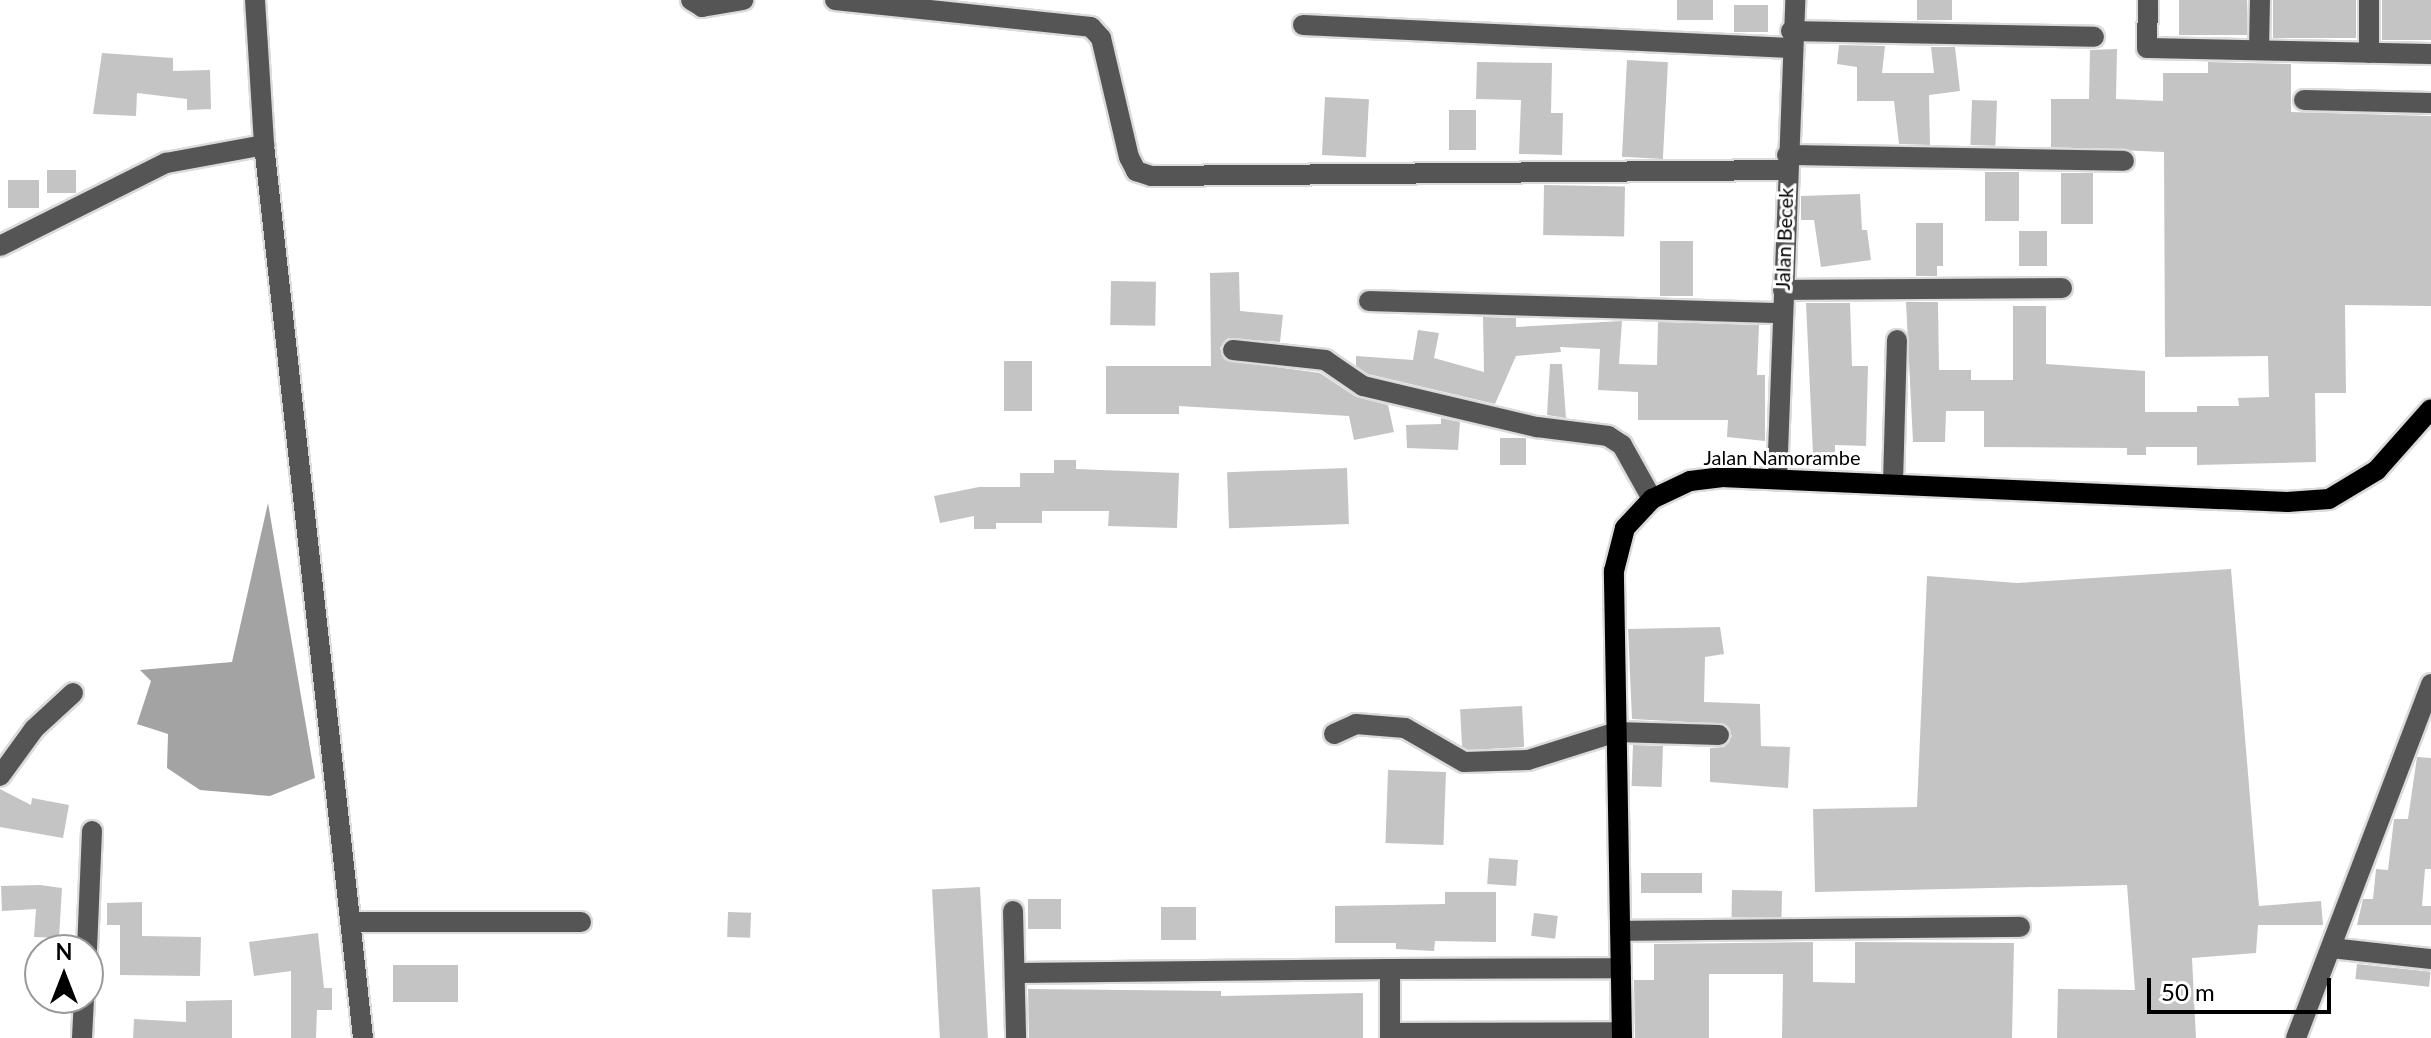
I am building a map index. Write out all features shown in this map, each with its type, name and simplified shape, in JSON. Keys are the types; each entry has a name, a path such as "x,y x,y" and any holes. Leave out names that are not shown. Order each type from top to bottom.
{"main road":[{"name":"Jalan Namorambe","path":"1622,1035 1615,553 1625,528 1652,499 1690,481 1777,478 2287,502 2329,499 2377,470 2431,409"}],"street":[{"path":"255,0 264,145 363,1038"},
{"path":"691,0 702,7 743,0"},
{"path":"835,0 1091,27 1101,38 1129,157 1136,171 1151,176 1787,163 2124,161"},
{"name":"Jalan Becek","path":"1777,478 1791,40 1795,0"},
{"path":"2148,0 2147,48 2431,54"},
{"path":"2259,50 2260,0"},
{"path":"2369,0 2369,53"},
{"path":"1303,25 1791,40 2094,37"},
{"path":"2304,100 2431,103"},
{"path":"0,246 166,163 264,145"},
{"path":"1783,290 2062,288"},
{"path":"1369,301 1782,313"},
{"path":"1893,483 1897,340"},
{"path":"1233,350 1325,360 1363,386 1537,427 1608,436 1622,445 1652,499"},
{"path":"2296,1038 2431,684"},
{"path":"0,776 34,729 73,693"},
{"path":"1334,734 1356,724 1382,724 1422,735 1464,762 1514,762 1617,732 1719,735"},
{"path":"88,934 92,831"},
{"path":"1013,911 1016,1038"},
{"path":"351,922 581,922"},
{"path":"1620,931 2020,927"},
{"path":"2331,948 2431,959"},
{"path":"1016,973 1621,968"},
{"path":"1390,969 1390,1036 1622,1035"},
{"path":"82,1038 83,1014"}],"shaded area":[{"path":"268,503 315,778 270,796 200,790 167,768 168,734 137,724 151,681 140,670 232,662"}],"building":[{"path":"1677,0 1713,0 1713,20 1677,20"},
{"path":"1917,0 1952,0 1952,20 1917,20"},
{"path":"2179,0 2247,0 2247,35 2179,35"},
{"path":"2273,0 2356,0 2356,38 2273,38"},
{"path":"2382,0 2431,0 2431,40 2382,40"},
{"path":"1734,5 1768,5 1768,32 1734,32"},
{"path":"1839,45 1885,46 1882,73 1934,73 1931,47 1955,47 1960,91 1929,95 1930,145 1899,144 1894,101 1857,101 1857,67 1837,64"},
{"path":"2117,49 2116,99 2163,101 2163,73 2208,73 2208,62 2291,64 2291,112 2431,116 2431,306 2345,305 2346,393 2315,393 2316,462 2197,465 2197,447 2146,447 2146,455 2127,455 2127,448 1984,447 1984,411 1946,411 1945,442 1913,442 1906,302 1938,302 1939,370 1971,370 1971,380 2013,380 2013,306 2046,306 2046,364 2145,371 2145,412 2197,412 2197,406 2239,406 2238,398 2269,397 2268,356 2165,357 2164,152 2051,147 2051,99 2089,99 2090,50"},
{"path":"102,53 173,58 173,71 210,70 211,109 187,110 187,99 137,93 136,116 93,114"},
{"path":"1627,60 1668,62 1663,159 1622,157"},
{"path":"1477,62 1552,63 1551,113 1563,113 1562,155 1519,154 1521,100 1476,99"},
{"path":"1325,97 1369,99 1366,157 1322,155"},
{"path":"1972,100 1997,101 1995,146 1970,145"},
{"path":"1449,110 1476,110 1476,150 1449,150"},
{"path":"47,170 76,170 76,193 47,193"},
{"path":"1985,172 2019,172 2019,221 1985,221"},
{"path":"2061,173 2093,173 2093,224 2061,224"},
{"path":"8,180 39,180 39,208 8,208"},
{"path":"1544,185 1625,186 1624,236 1543,235"},
{"path":"1860,194 1862,230 1867,230 1871,260 1821,267 1814,220 1801,220 1801,196"},
{"path":"1916,223 1943,223 1943,266 1937,266 1937,276 1916,276"},
{"path":"2019,231 2047,231 2047,266 2019,266"},
{"path":"1660,241 1693,241 1693,296 1660,296"},
{"path":"1239,272 1240,311 1283,315 1280,342 1228,338 1220,348 1225,360 1320,373 1356,397 1388,405 1394,432 1354,440 1349,416 1179,406 1179,414 1106,414 1106,366 1211,366 1210,273"},
{"path":"1111,281 1156,282 1155,326 1110,325"},
{"path":"1806,303 1850,303 1852,366 1868,366 1866,446 1835,445 1835,454 1813,454"},
{"path":"1483,317 1516,318 1516,327 1622,321 1619,364 1657,365 1658,322 1759,325 1757,375 1765,375 1765,441 1727,437 1728,420 1638,420 1638,392 1598,390 1600,349 1560,347 1561,352 1516,356 1495,404 1368,374 1356,366 1356,356 1413,360 1418,330 1439,333 1434,358 1484,372"},
{"path":"1004,361 1032,361 1032,411 1004,411"},
{"path":"1550,364 1562,364 1566,418 1547,415"},
{"path":"1441,418 1460,422 1458,450 1407,448 1406,425 1441,424"},
{"path":"1500,438 1526,438 1526,465 1500,465"},
{"path":"1054,460 1076,460 1076,469 1179,473 1177,528 1108,526 1109,511 1042,511 1042,523 996,523 996,529 974,529 974,516 940,523 934,496 979,487 1020,487 1020,473 1054,473"},
{"path":"1347,468 1349,524 1229,528 1227,472"},
{"path":"2231,569 2259,906 2321,901 2323,925 2258,925 2256,953 2192,958 2196,1038 2057,1038 2058,989 2135,990 2127,885 1815,892 1813,809 1917,807 1927,576 2017,583"},
{"path":"1720,627 1724,654 1705,657 1704,702 1760,704 1761,746 1790,747 1788,788 1710,782 1710,748 1724,747 1732,736 1725,724 1632,719 1628,629"},
{"path":"1522,706 1524,747 1462,750 1460,709"},
{"path":"1633,745 1663,746 1662,787 1632,786"},
{"path":"2417,757 2431,758 2431,869 2425,869 2422,906 2431,906 2431,925 2357,925 2363,899 2373,899 2376,869 2388,870 2394,819 2408,819"},
{"path":"1388,770 1446,772 1443,845 1385,843"},
{"path":"0,789 31,805 32,798 69,805 63,838 0,827"},
{"path":"1489,858 1518,860 1516,886 1487,884"},
{"path":"1641,873 1702,873 1702,893 1641,893"},
{"path":"1,886 62,888 59,934 34,934 36,909 2,911"},
{"path":"980,887 988,1038 940,1038 932,890"},
{"path":"1732,890 1782,891 1782,918 1732,917"},
{"path":"1445,892 1496,892 1496,942 1435,941 1434,951 1396,949 1396,943 1335,943 1335,906 1445,904"},
{"path":"1028,899 1061,899 1061,929 1028,929"},
{"path":"142,902 142,936 201,937 200,976 120,975 120,925 107,925 107,903"},
{"path":"1161,907 1196,907 1196,940 1161,940"},
{"path":"728,912 751,913 750,938 727,937"},
{"path":"1534,913 1558,916 1555,939 1531,936"},
{"path":"318,933 324,988 332,988 332,1010 317,1010 316,1038 291,1038 291,971 254,976 249,942"},
{"path":"1813,942 1813,982 1855,983 1855,942 2014,943 2012,1038 1782,1038 1783,974 1709,974 1709,1038 1635,1038 1634,980 1654,980 1654,944"},
{"path":"2357,964 2431,972 2429,987 2355,979"},
{"path":"393,965 458,965 458,1002 393,1002"},
{"path":"1028,989 1221,991 1221,996 1363,993 1363,1038 1029,1038"},
{"path":"232,1000 232,1038 133,1038 134,1019 186,1022 186,1001"}]}
